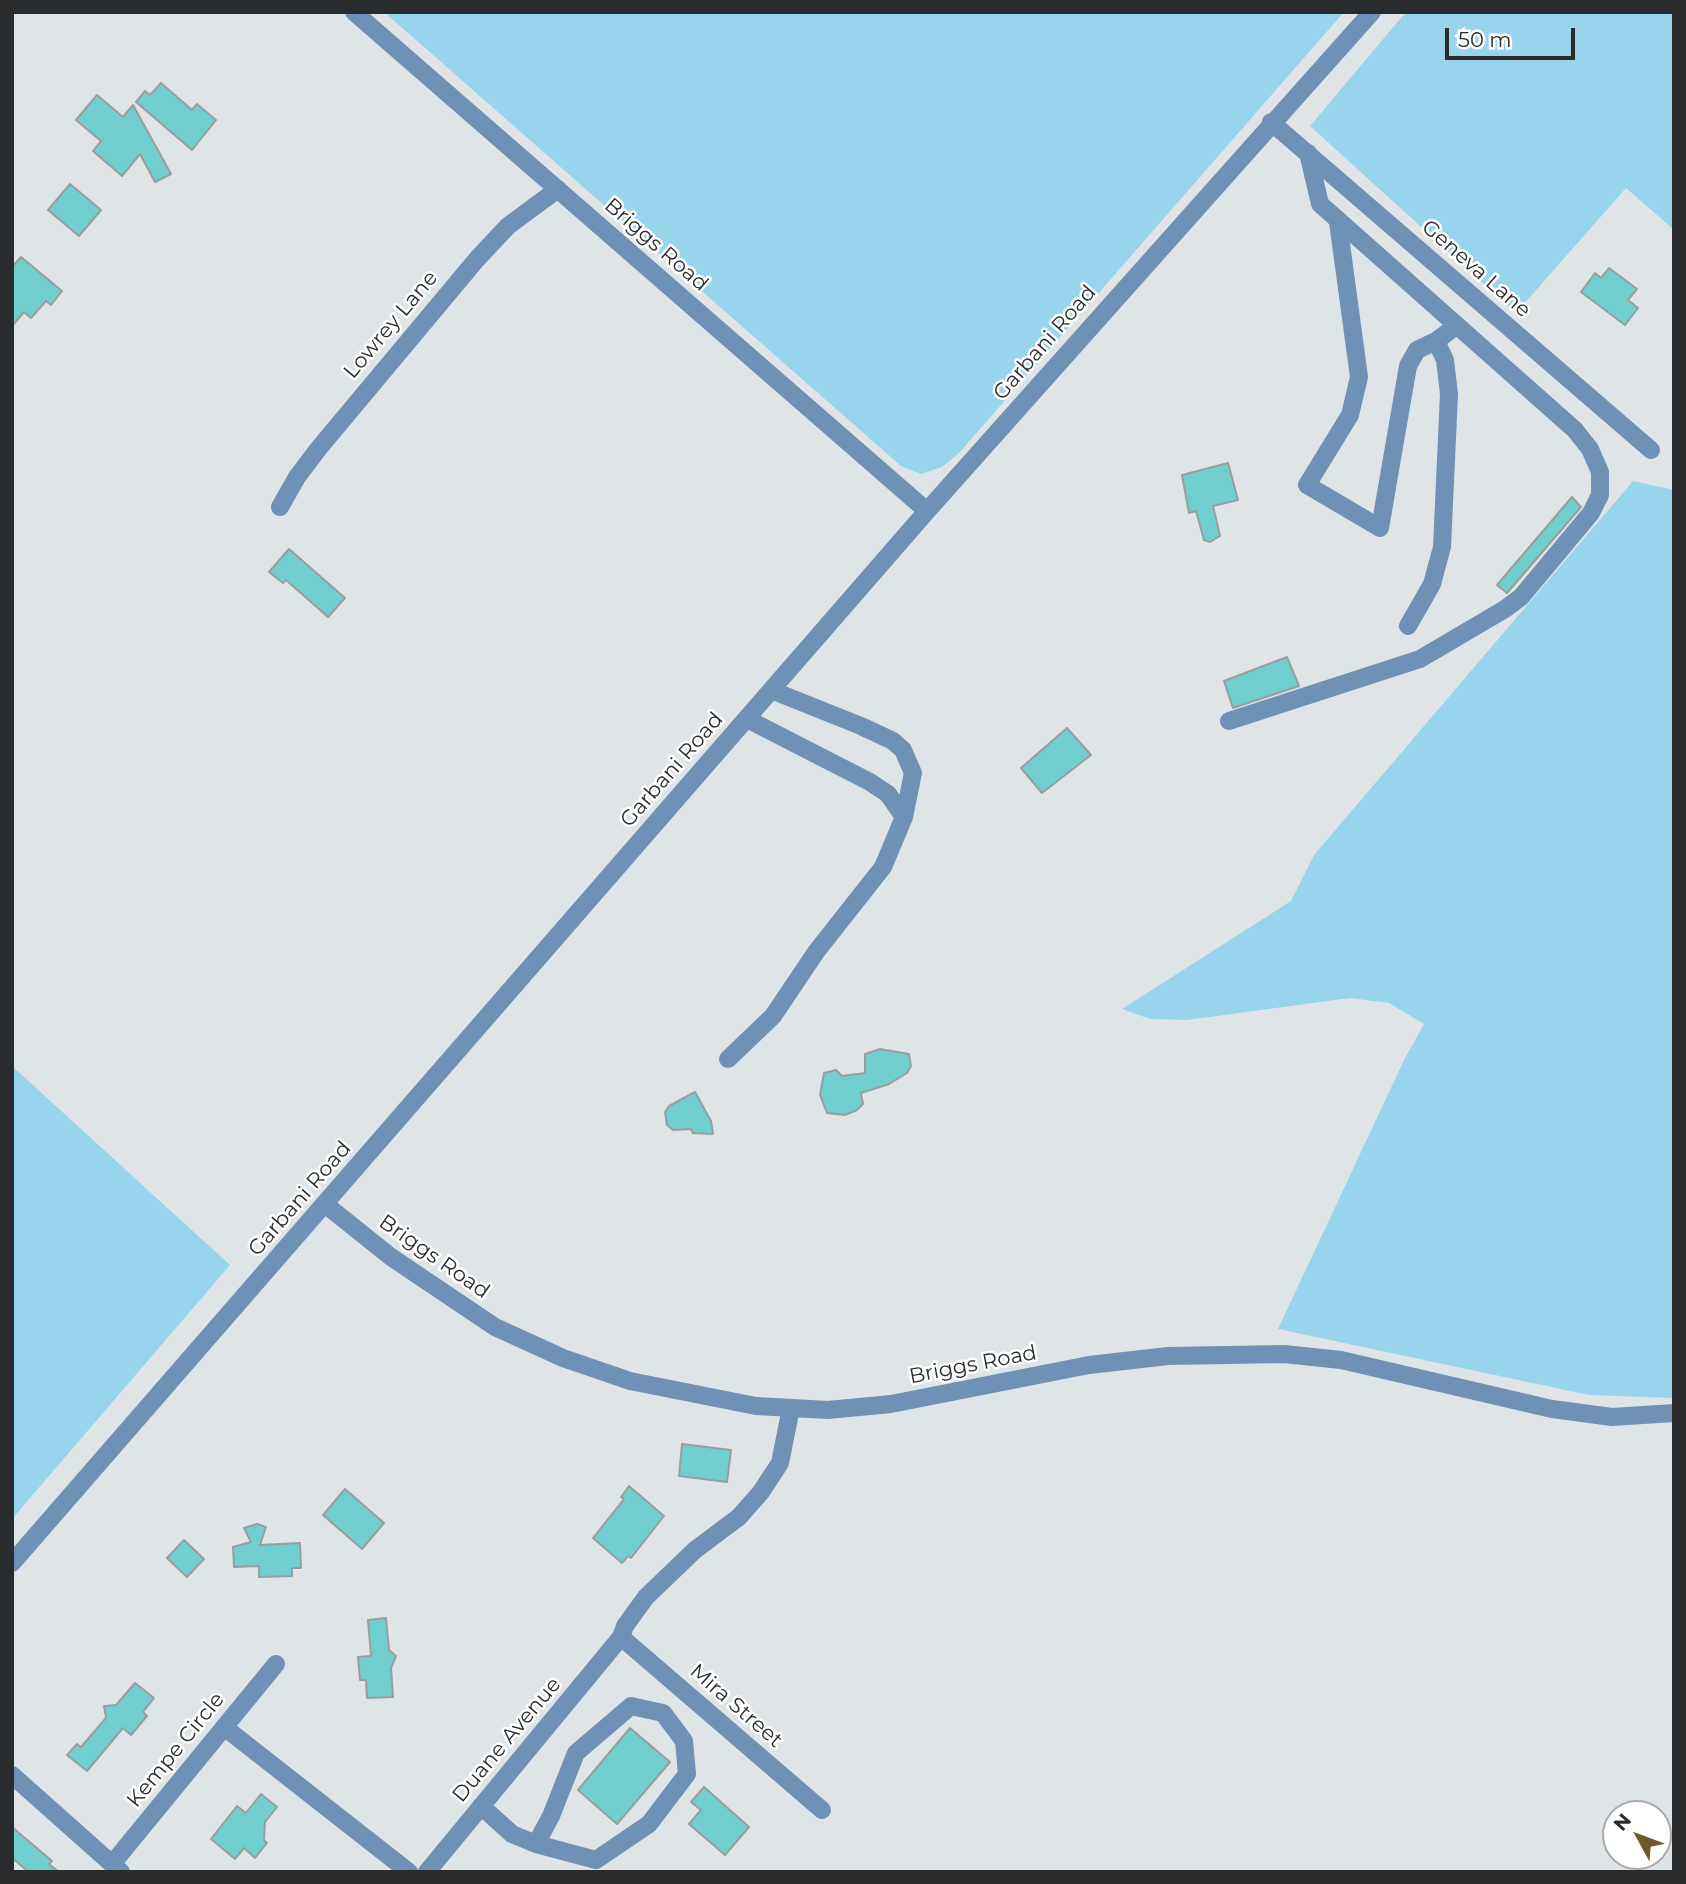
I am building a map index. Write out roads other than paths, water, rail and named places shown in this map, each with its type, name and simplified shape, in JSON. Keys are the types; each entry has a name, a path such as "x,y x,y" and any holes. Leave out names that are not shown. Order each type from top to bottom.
{"street":[{"name":"Briggs Road","path":"354,12 927,511"},
{"name":"Garbani Road","path":"12,1563 927,511 1271,121 1372,12"},
{"name":"Geneva Lane","path":"1271,121 1651,450"},
{"path":"1229,721 1420,659 1505,609 1521,597 1591,513 1601,495 1600,472 1590,449 1553,410 1320,204 1308,153"},
{"name":"Lowrey Lane","path":"280,507 297,477 327,438 477,259 509,226 558,189"},
{"path":"1338,222 1359,377 1350,415 1307,485 1380,528 1408,366 1417,350 1436,341 1456,326"},
{"path":"1408,626 1432,584 1442,547 1448,394 1445,360 1436,341"},
{"path":"728,1059 773,1016 816,952 883,867 904,817 913,772 903,750 893,741 771,690"},
{"path":"747,719 870,782 888,794 904,817"},
{"name":"Briggs Road","path":"326,1205 441,1293 495,1327 563,1359 630,1381 756,1406 828,1410 891,1404 1089,1365 1226,1353 1284,1354 1341,1360 1552,1409 1612,1417 1674,1413"},
{"name":"Duane Avenue","path":"427,1872 621,1637 625,1626 646,1597 695,1550 739,1517 761,1492 780,1463 792,1408"},
{"name":"Mira Street","path":"621,1637 822,1810"},
{"name":"Kempe Circle","path":"117,1868 224,1727 276,1664"},
{"path":"481,1806 513,1834 536,1844 596,1860 649,1824 687,1774 684,1741 663,1713 631,1706 576,1753 536,1844"},
{"path":"224,1727 408,1872"},
{"path":"12,1775 117,1868"}]}
